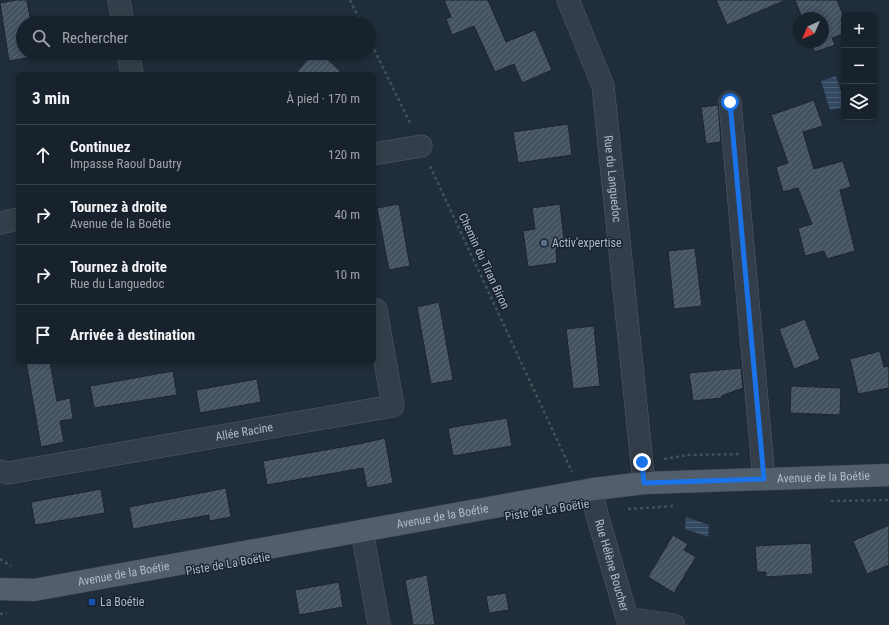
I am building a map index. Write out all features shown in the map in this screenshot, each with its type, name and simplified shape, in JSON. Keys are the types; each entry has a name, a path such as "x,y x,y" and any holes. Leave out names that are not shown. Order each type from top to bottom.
{"main road":[{"name":"Avenue de la Boétie","path":"0,590 34,590 585,491 644,483 889,475"}],"street":[{"path":"119,0 122,16"},
{"name":"Rue du Languedoc","path":"568,0 603,86 644,483"},
{"path":"129,60 132,72"},
{"path":"730,102 764,479"},
{"path":"376,154 421,146"},
{"path":"0,223 16,219"},
{"name":"Allée Racine","path":"0,470 8,474 393,406 376,310"},
{"name":"Rue Hélène Boucher","path":"585,491 596,511 627,618 674,625"},
{"path":"362,531 379,625"}],"path":[{"path":"350,0 358,16"},
{"name":"Chemin du Tiran Biron","path":"376,53 421,146 573,475 585,491"},
{"path":"826,501 889,500"},
{"name":"Piste de La Boëtie","path":"596,511 679,506"},
{"path":"0,614 8,613"}],"water":[{"path":"836,76 841,92 841,108 830,110 821,81"},
{"path":"686,517 709,525 708,537 685,529"}],"building":[{"path":"16,0 27,0 30,16 16,16 16,60 9,61 0,3"},
{"path":"444,0 488,0 506,42 535,30 552,70 522,83 514,64 495,72 474,26 452,35 446,19 451,17"},
{"path":"716,0 786,0 727,25"},
{"path":"795,0 837,0 842,12 841,35 832,38 835,45 829,47 829,12 800,12"},
{"path":"813,48 826,48 815,52"},
{"path":"307,60 328,60 341,72 297,72"},
{"path":"814,100 823,126 803,132 814,169 843,161 851,187 840,190 855,251 827,259 824,251 805,256 798,228 812,224 798,188 783,192 776,167 788,163 771,115"},
{"path":"718,105 721,142 706,144 701,107"},
{"path":"568,124 572,155 518,163 513,132"},
{"path":"399,204 410,266 389,270 377,208"},
{"path":"560,204 565,248 556,249 557,263 528,267 523,231 535,229 532,208"},
{"path":"695,248 702,306 674,309 668,251"},
{"path":"439,302 453,380 431,384 417,307"},
{"path":"805,319 820,359 794,369 779,329"},
{"path":"594,326 600,386 573,389 566,329"},
{"path":"880,351 884,367 889,366 889,388 858,394 850,359"},
{"path":"26,364 50,364 57,401 70,398 73,419 60,421 64,442 41,447"},
{"path":"741,368 743,388 721,396 722,398 693,401 689,373"},
{"path":"173,371 177,395 94,408 90,386"},
{"path":"257,379 261,402 200,413 196,390"},
{"path":"791,386 841,388 840,415 790,413"},
{"path":"507,418 512,446 453,456 448,428"},
{"path":"385,438 393,483 367,488 363,468 267,485 263,461"},
{"path":"226,488 231,517 209,521 209,515 133,529 129,507"},
{"path":"101,489 105,513 35,525 31,502"},
{"path":"889,525 889,565 867,574 853,541"},
{"path":"673,535 688,544 684,550 696,557 674,593 648,577"},
{"path":"811,543 813,574 766,577 766,572 757,572 755,546"},
{"path":"427,575 435,625 413,625 405,580"},
{"path":"339,582 343,607 299,615 295,590"},
{"path":"506,593 509,610 489,613 486,596"}],"place":[{"name":"Activ'expertise","path":"544,243"},
{"name":"La Boétie","path":"92,602"}],"route":[{"path":"642,462 644,483 764,479 730,102"}]}
